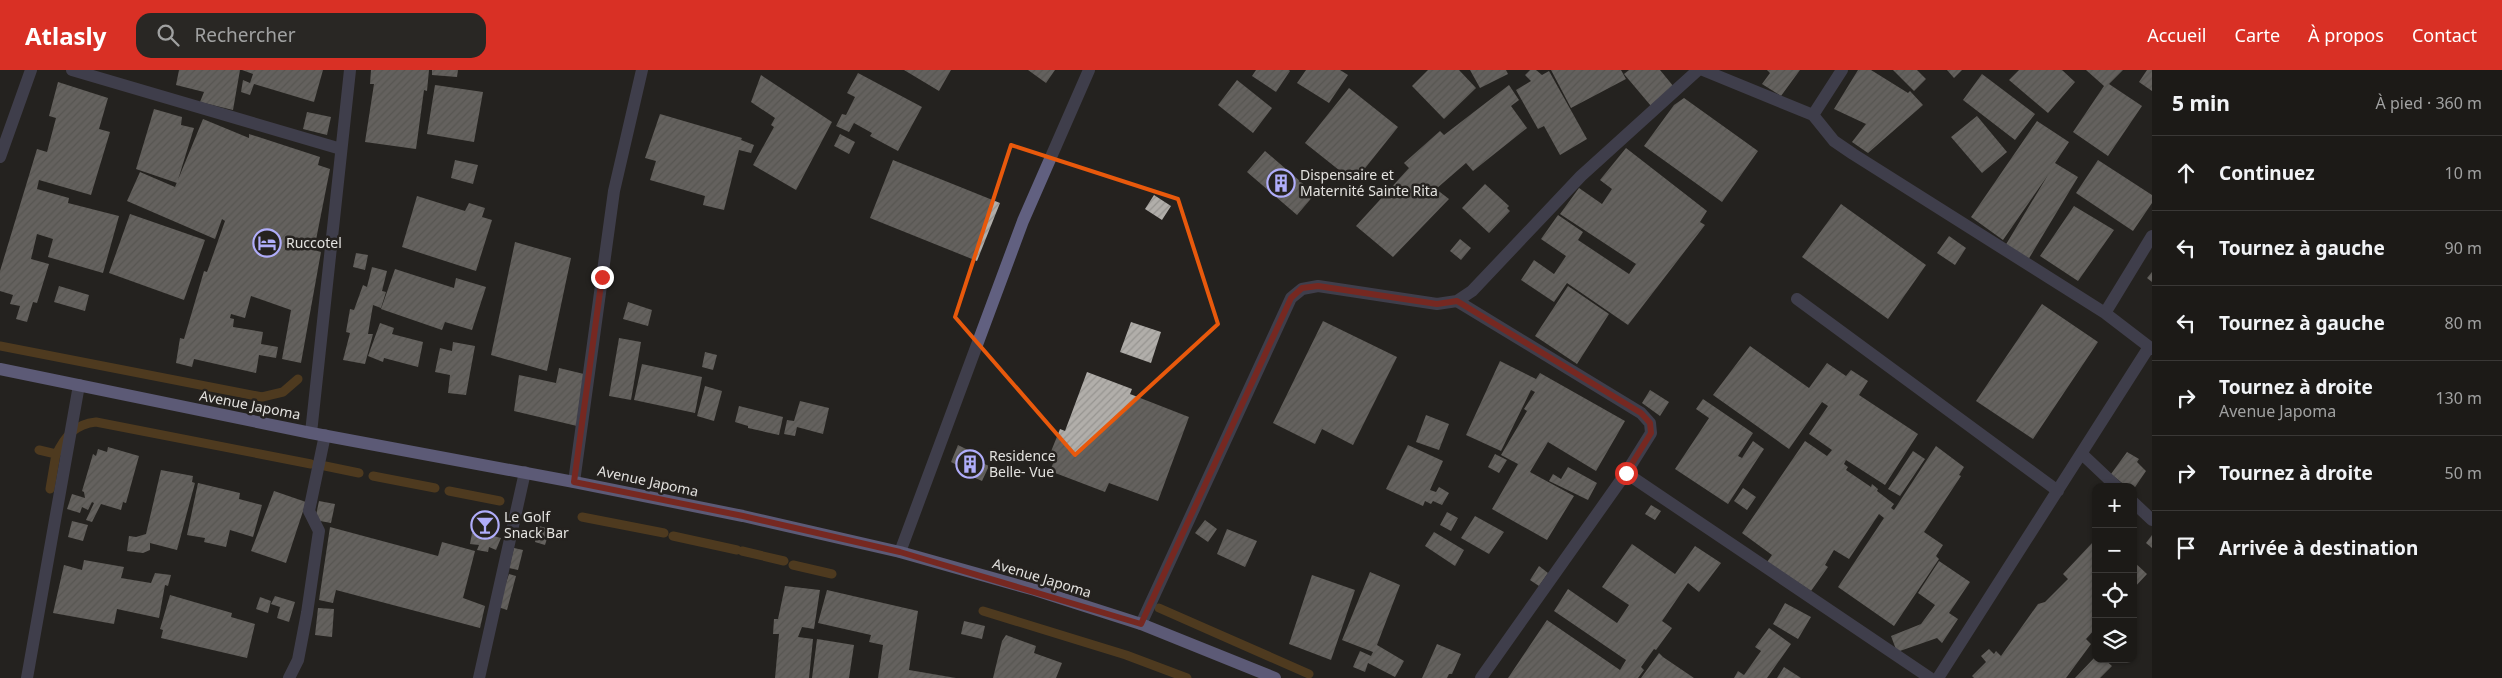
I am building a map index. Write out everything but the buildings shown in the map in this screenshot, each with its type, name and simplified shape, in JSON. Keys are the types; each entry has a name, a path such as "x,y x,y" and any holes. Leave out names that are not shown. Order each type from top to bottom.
{"main road":[{"name":"Avenue Japoma","path":"0,369 311,433 525,472 743,516 900,552 1141,624 1275,678"}],"street":[{"path":"0,156 31,70"},
{"path":"72,70 342,149"},
{"path":"311,433 350,70"},
{"path":"574,482 614,191 642,70"},
{"path":"900,552 1023,221 1089,70"},
{"path":"1141,624 1291,298 1302,288 1318,286 1437,304 1457,301 1472,291 1581,176 1698,70"},
{"path":"1703,70 1813,115 1834,141 2105,312 2150,348 1938,678"},
{"path":"1813,115 1842,70"},
{"path":"2105,312 2152,236"},
{"path":"1797,300 2058,491"},
{"path":"1457,301 1641,413 1650,423 1651,433 1626,473 1481,678"},
{"path":"27,678 79,385"},
{"path":"289,678 298,660 307,613 319,531 309,512 325,435"},
{"path":"2082,454 2113,483"},
{"path":"479,678 525,472"},
{"path":"1626,473 1930,678"},
{"path":"2137,506 2152,520"}],"highlighted area":[{"path":"1011,145 1178,199 1218,324 1075,455 955,317"}],"waterway":[{"path":"0,346 262,397 283,392 298,379"},
{"path":"56,455 71,432 82,425 96,422 311,464"},
{"path":"39,450 56,454 50,489"},
{"path":"325,466 359,473"},
{"path":"373,476 435,488"},
{"path":"449,491 500,501"},
{"path":"582,517 664,533"},
{"path":"673,536 737,550"},
{"path":"742,551 784,561"},
{"path":"793,565 832,574"},
{"path":"1159,608 1309,674"},
{"path":"983,611 1126,655 1187,678"}],"place":[{"name":"Dispensaire et Maternité Sainte Rita","path":"1281,183"},
{"name":"Ruccotel","path":"267,243"},
{"name":"Residence Belle- Vue","path":"970,464"},
{"name":"Le Golf Snack Bar","path":"485,525"}],"route":[{"path":"602,277 574,482 743,516 900,552 1035,590 1141,624 1291,298 1302,288 1318,286 1437,304 1457,301 1641,413 1650,423 1651,433 1626,473"}]}
